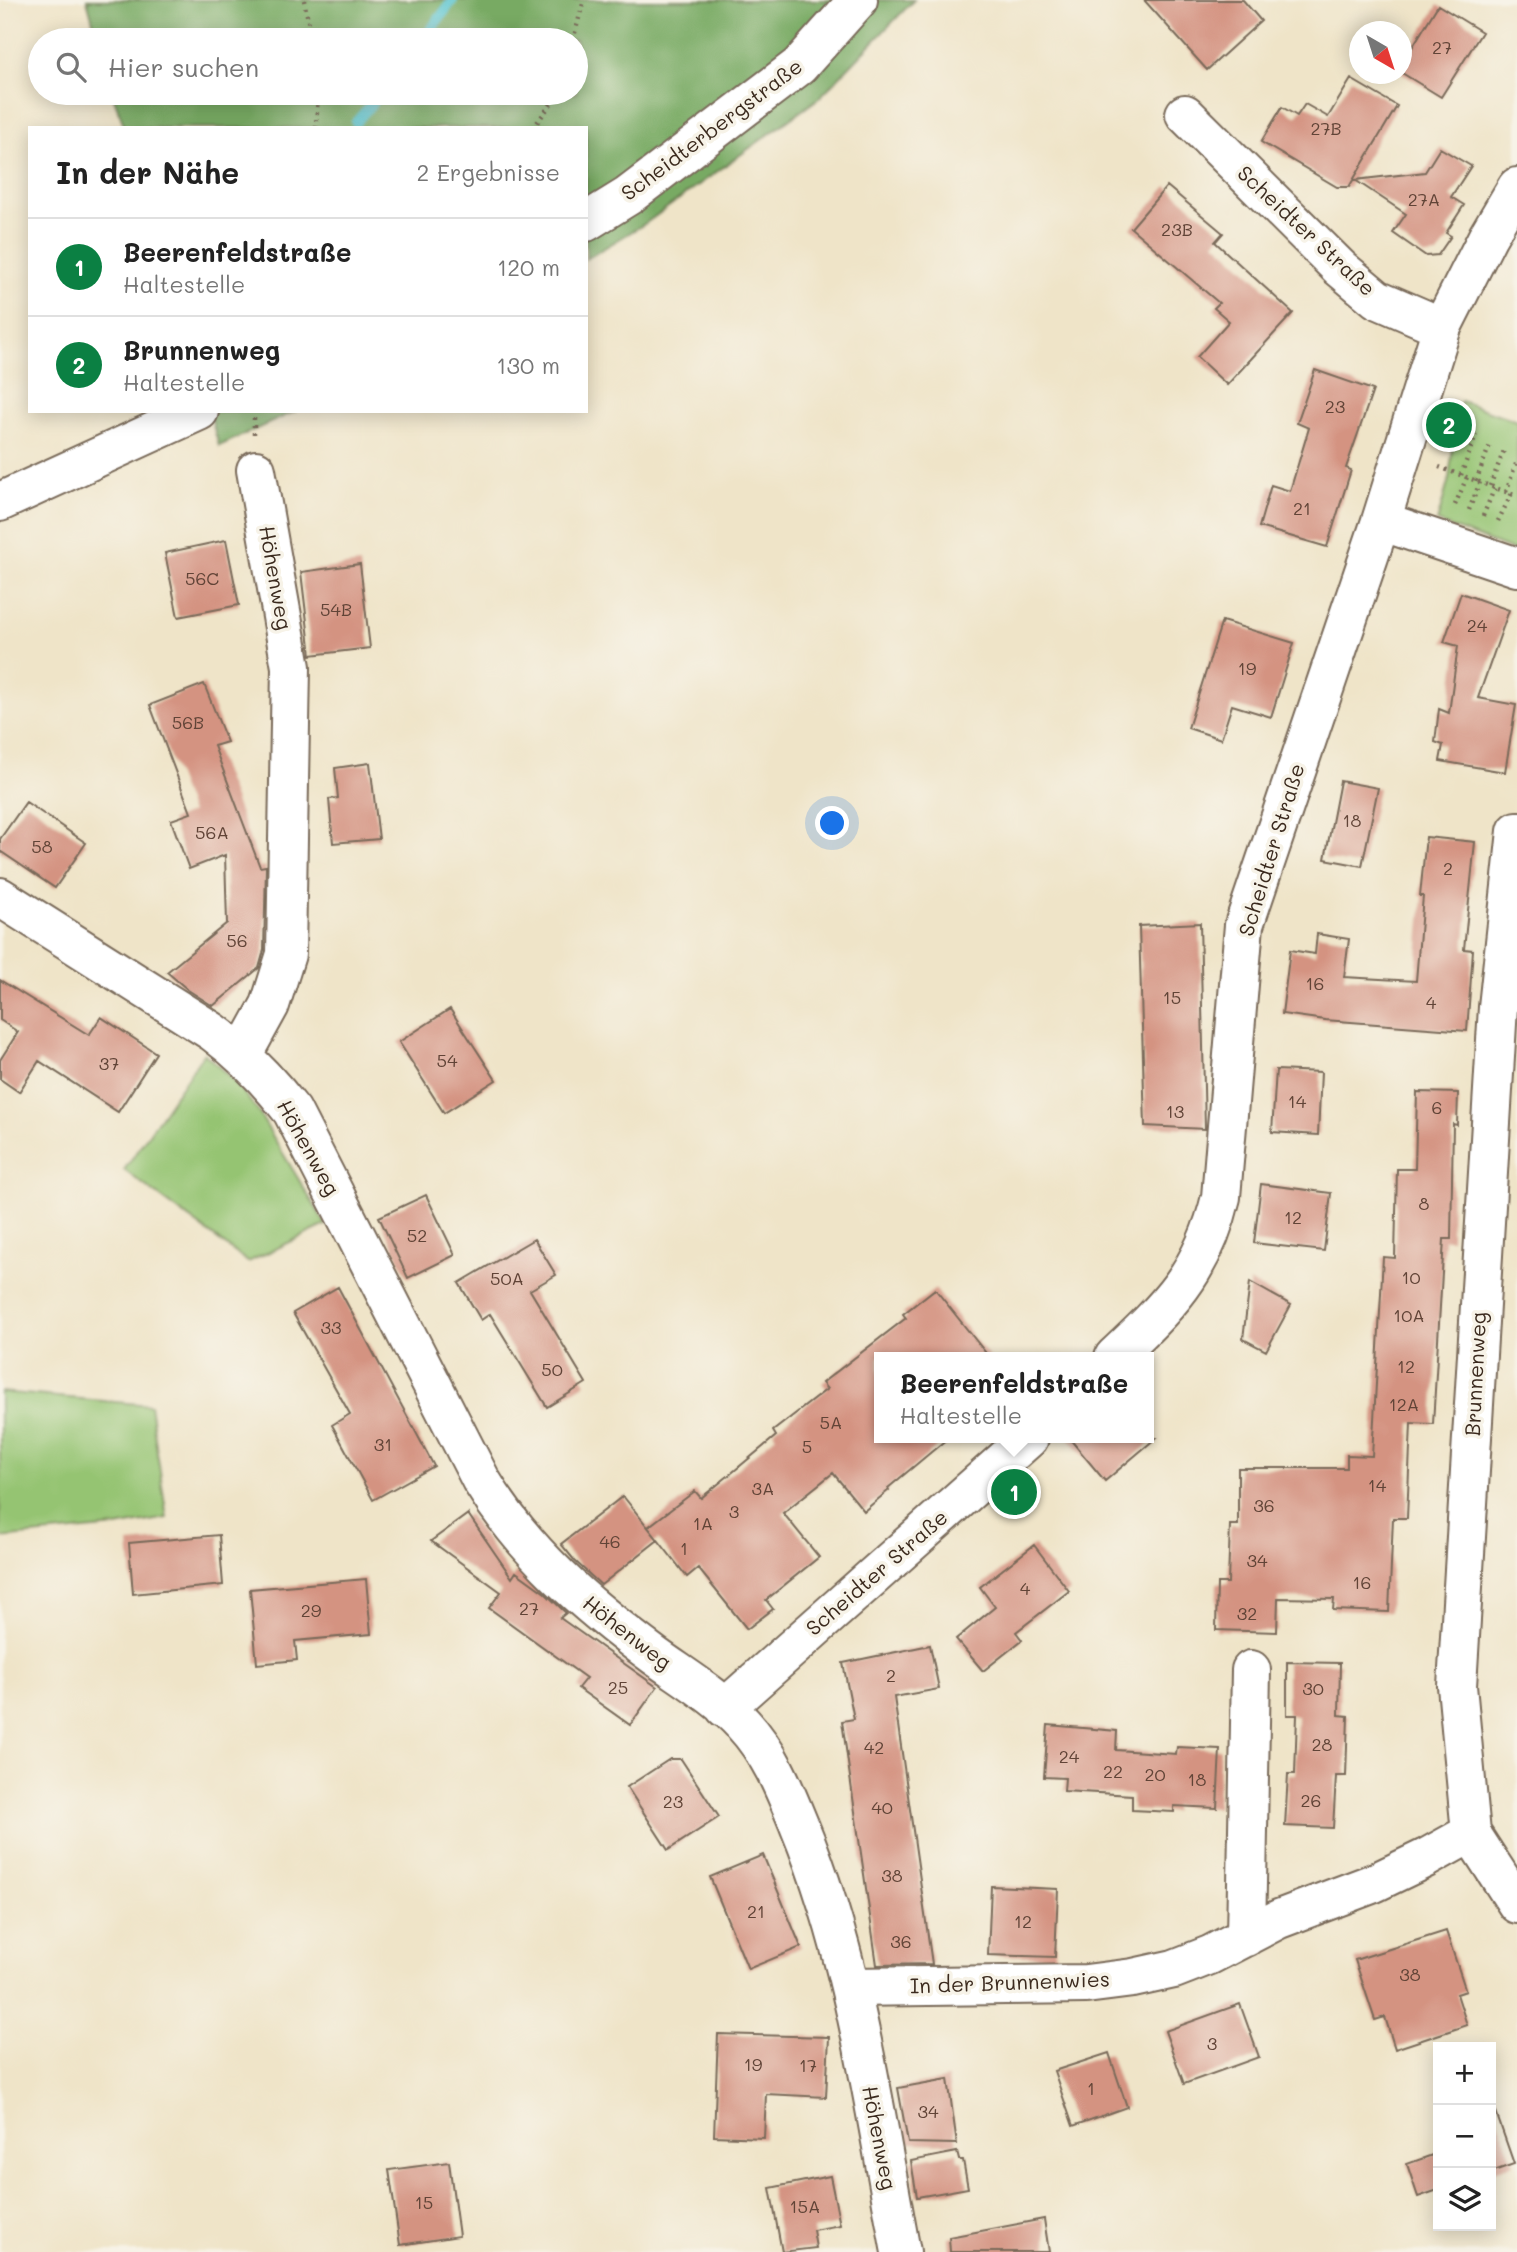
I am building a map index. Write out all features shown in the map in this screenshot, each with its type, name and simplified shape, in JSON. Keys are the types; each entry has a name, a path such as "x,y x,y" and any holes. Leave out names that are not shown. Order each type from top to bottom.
{"street":[{"name":"Scheidterbergstraße","path":"588,221 628,196 799,66 858,0"},
{"name":"Scheidter Straße","path":"1185,114 1349,276 1377,299 1442,327"},
{"name":"Scheidter Straße","path":"1119,1352 1157,1317 1181,1289 1199,1260 1214,1227 1222,1198 1244,925 1381,521 1442,327 1488,236 1517,187"},
{"path":"0,502 188,416"},
{"name":"Höhenweg","path":"243,1054 270,1005 286,954 291,667 256,470"},
{"path":"1381,521 1517,567"},
{"name":"Brunnenweg","path":"1517,831 1498,1007 1457,1686 1471,1833 1517,1904"},
{"name":"Höhenweg","path":"0,897 213,1032 243,1054 267,1079 292,1111 499,1511 564,1583 633,1640 725,1708 759,1742 774,1766 812,1856 850,1987 901,2252"},
{"name":"Scheidter Straße","path":"725,1708 1023,1443"},
{"path":"1246,1937 1251,1670"},
{"name":"In der Brunnenwies","path":"850,1987 1086,1984 1133,1978 1210,1955 1279,1919 1374,1883 1471,1833"}],"path":[{"path":"304,0 310,28"},
{"path":"576,28 584,0"},
{"path":"316,126 317,105"},
{"path":"534,126 550,105"},
{"path":"1453,510 1476,435"},
{"path":"1468,514 1491,442"},
{"path":"1482,519 1505,448"},
{"path":"1497,524 1511,493 1517,461"},
{"path":"1449,471 1511,493"}],"green space":[{"path":"87,0 914,0 819,98 646,223 588,258 588,126 124,126 116,105 588,105 588,28 95,28"},
{"path":"1461,401 1517,421 1517,552 1437,522 1449,479 1457,412"},
{"path":"210,413 292,413 219,446"},
{"path":"204,1053 235,1082 257,1110 326,1225 248,1262 124,1170"},
{"path":"0,1392 150,1405 167,1518 116,1527 0,1538"}],"building":[{"path":"1144,0 1243,0 1261,21 1207,70"},
{"path":"1438,5 1482,32 1441,97 1412,79 1412,48"},
{"path":"1349,82 1360,84 1397,106 1349,187 1337,187 1261,142 1282,107 1297,116 1305,104 1328,117"},
{"path":"1440,148 1471,166 1451,197 1464,205 1446,233 1451,236 1438,255 1426,256 1393,233 1406,214 1355,180 1425,172"},
{"path":"1167,186 1223,233 1215,242 1293,313 1227,385 1197,357 1229,321 1214,308 1219,303 1131,228"},
{"path":"1315,370 1373,390 1346,468 1351,470 1327,547 1259,527 1271,485 1290,491 1309,428 1297,423"},
{"path":"226,540 239,605 178,617 165,553"},
{"path":"360,564 370,648 311,655 301,572"},
{"path":"1461,593 1509,610 1478,698 1516,705 1505,772 1440,761 1443,745 1435,742 1439,709 1449,713 1458,646 1444,642"},
{"path":"1222,621 1294,643 1271,717 1232,705 1221,739 1188,728"},
{"path":"204,684 227,742 214,746 260,867 266,866 264,950 259,968 213,1006 167,972 227,923 225,855 189,869 171,820 191,813 150,705"},
{"path":"370,763 379,839 333,843 329,799 338,798 335,768"},
{"path":"1340,781 1378,788 1362,866 1325,859"},
{"path":"26,802 86,843 55,888 0,851 0,839"},
{"path":"1426,837 1475,842 1464,949 1473,950 1467,1031 1282,1014 1290,950 1315,954 1317,934 1349,939 1344,977 1416,981"},
{"path":"1200,923 1205,1129 1145,1126 1139,926"},
{"path":"0,980 89,1035 101,1017 156,1053 118,1112 39,1061 19,1092 0,1079 0,1060 18,1032 0,1020"},
{"path":"450,1009 496,1080 444,1113 399,1042"},
{"path":"1276,1070 1321,1072 1318,1135 1272,1132"},
{"path":"1417,1092 1458,1093 1457,1125 1453,1124 1451,1239 1444,1239 1433,1424 1411,1423 1407,1518 1393,1518 1389,1612 1333,1610 1334,1599 1278,1598 1277,1632 1216,1630 1217,1583 1228,1583 1230,1525 1238,1525 1238,1468 1347,1468 1347,1455 1372,1456 1383,1257 1395,1258 1397,1169 1415,1169"},
{"path":"1261,1184 1331,1193 1324,1251 1254,1243"},
{"path":"426,1195 455,1255 408,1278 379,1217"},
{"path":"534,1239 556,1275 530,1290 586,1383 547,1407 490,1314 481,1320 459,1283"},
{"path":"1250,1282 1291,1305 1266,1351 1243,1339"},
{"path":"338,1287 434,1466 373,1500 332,1425 350,1414 293,1313"},
{"path":"935,1289 985,1352 874,1352 874,1443 942,1443 864,1511 833,1473 783,1513 819,1557 766,1600 773,1609 747,1629 698,1568 687,1577 648,1527 695,1491 701,1498 776,1436 773,1431 827,1389 822,1383 906,1318 903,1314"},
{"path":"1073,1443 1150,1443 1105,1481"},
{"path":"623,1496 658,1540 601,1585 561,1544"},
{"path":"468,1514 512,1578 516,1572 545,1593 566,1613 560,1618 657,1687 630,1725 578,1688 586,1678 489,1608 501,1592 431,1541"},
{"path":"219,1535 223,1585 133,1594 129,1543"},
{"path":"1034,1545 1069,1591 1016,1632 1022,1640 983,1671 956,1639 995,1607 980,1587"},
{"path":"366,1579 371,1634 295,1641 297,1660 257,1664 250,1589"},
{"path":"930,1645 939,1689 894,1697 932,1964 877,1965 842,1721 854,1719 843,1663"},
{"path":"1287,1662 1340,1663 1339,1715 1348,1716 1346,1776 1336,1776 1333,1828 1285,1826 1288,1774 1295,1774 1297,1715 1287,1715"},
{"path":"1048,1725 1117,1731 1116,1750 1176,1754 1177,1747 1220,1749 1217,1808 1174,1806 1174,1812 1132,1810 1132,1795 1064,1791 1065,1778 1044,1777"},
{"path":"670,1759 681,1759 719,1817 668,1850 627,1787"},
{"path":"763,1855 801,1947 748,1969 710,1877"},
{"path":"991,1886 1058,1889 1055,1957 988,1955"},
{"path":"1446,1931 1466,1991 1457,1994 1467,2025 1395,2049 1385,2017 1375,2020 1355,1960"},
{"path":"1240,2004 1259,2057 1184,2084 1165,2031"},
{"path":"718,2034 829,2037 826,2097 766,2094 764,2138 714,2136"},
{"path":"1109,2053 1127,2107 1073,2126 1054,2071"},
{"path":"948,2079 957,2144 908,2143 898,2088"},
{"path":"1496,2112 1514,2164 1496,2170"},
{"path":"957,2152 959,2160 963,2160 968,2188 917,2197 911,2161"},
{"path":"1433,2155 1433,2192 1418,2197 1407,2164"},
{"path":"449,2162 459,2236 400,2245 389,2170"},
{"path":"830,2176 840,2225 813,2230 816,2248 782,2252 770,2188"},
{"path":"1044,2219 1049,2252 950,2252 949,2237"}],"waterway":[{"path":"432,28 453,0"},
{"path":"356,122 371,105"}],"place":[{"name":"Brunnenweg","path":"1449,425"},
{"name":"Beerenfeldstraße","path":"1014,1492"}]}
